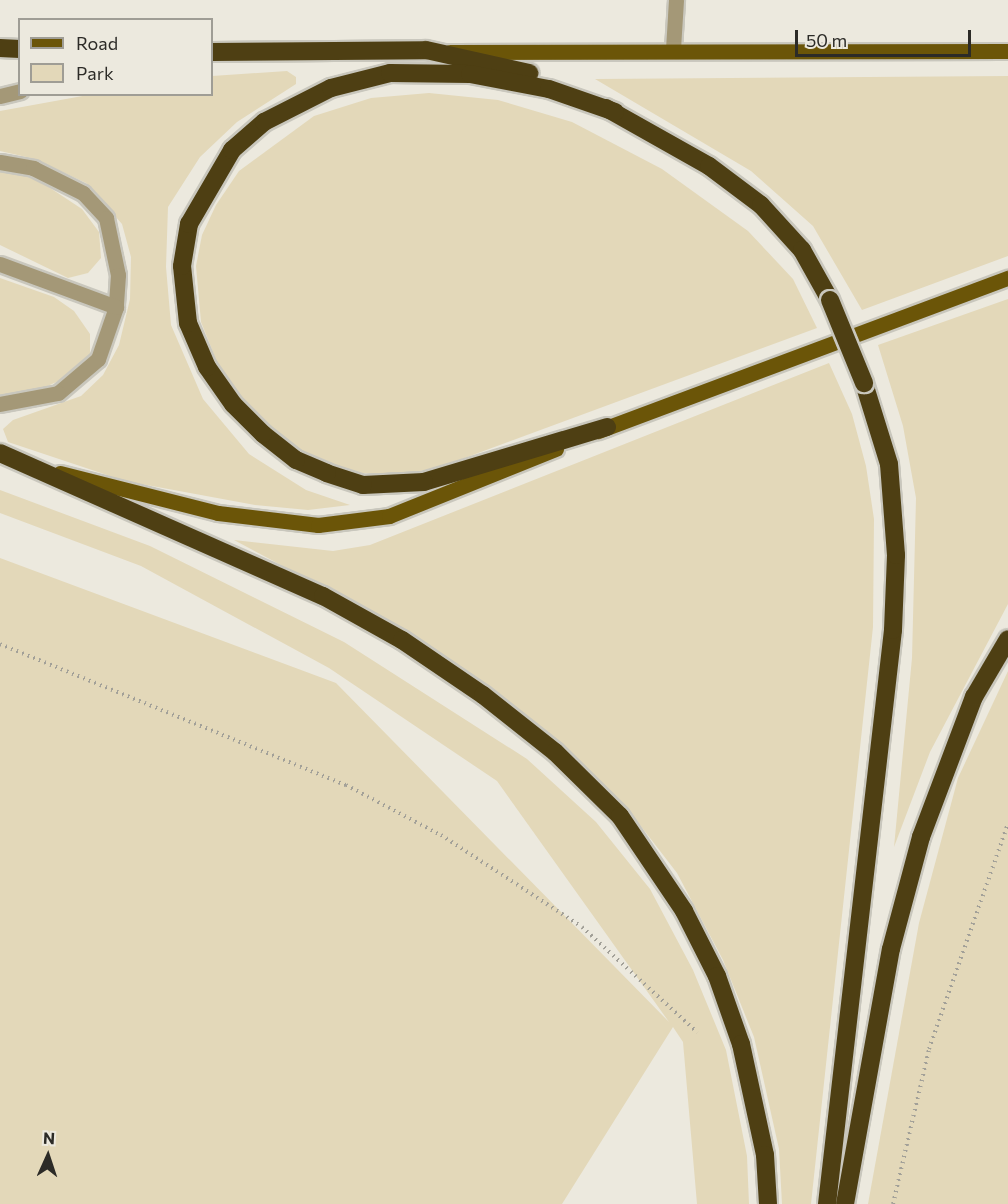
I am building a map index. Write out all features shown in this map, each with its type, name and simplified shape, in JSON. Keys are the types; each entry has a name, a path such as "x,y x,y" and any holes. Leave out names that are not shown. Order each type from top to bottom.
{"highway":[{"path":"0,48 18,49"},
{"path":"213,52 447,52 534,75 615,112 709,166 761,206 802,250 830,300 864,383 889,464 896,555 892,630 827,1204"},
{"path":"607,427 424,482 363,485 327,473 296,460 263,434 213,376 188,323 182,266 189,224 232,150 264,122 331,88 390,73 470,74 549,89 615,112"},
{"path":"0,453 227,551 402,640 483,694 555,752 620,816 684,911 717,976 741,1044 765,1155 768,1204"},
{"path":"845,1204 891,949 921,837 974,697 1008,639"}],"main road":[{"path":"447,52 672,49 1008,51"},
{"path":"34,466 218,513 274,522 357,523 428,504 607,427 1008,278"}],"street":[{"path":"672,49 676,0"},
{"path":"0,96 18,92"},
{"path":"0,162 58,178 83,193 106,218 114,243 116,307 98,359 79,379 58,393 31,402 0,404"},
{"path":"0,264 116,307"}],"path":[{"path":"0,644 346,785 441,835 582,927 697,1032"},
{"path":"893,1204 929,1050 1008,823"}],"green space":[{"path":"287,71 296,77 296,84 237,122 200,157 168,207 166,267 171,325 203,399 249,454 306,490 350,505 308,510 255,505 125,481 8,442 3,429 13,420 81,396 103,375 119,345 130,299 131,257 122,224 86,183 35,159 0,151 0,111 82,96 213,96 213,76"},
{"path":"1008,76 1008,256 862,310 813,226 751,171 595,79"},
{"path":"429,93 498,100 572,122 662,169 748,231 793,279 817,328 435,469 388,475 338,471 292,446 253,414 223,377 201,322 196,266 202,235 216,205 239,171 314,116 371,98"},
{"path":"0,169 38,180 82,209 99,232 101,258 88,273 68,278 0,245"},
{"path":"0,278 54,297 74,311 90,334 90,354 65,378 39,390 0,395"},
{"path":"1008,299 1008,604 930,752 894,847 912,658 916,498 903,426 878,345"},
{"path":"829,363 852,414 866,466 874,519 873,627 811,1204 782,1204 779,1149 754,1037 723,960 677,873 623,803 545,731 409,633 234,540 333,551 370,545"},
{"path":"0,490 150,546 344,642 527,759 596,822 650,889 693,970 726,1050 747,1156 749,1204 697,1204 683,1042 673,1027 562,1204 0,1204 0,558 336,683 669,1022 497,781 329,668 141,566 0,513"},
{"path":"1008,671 1008,1204 868,1204 919,923 958,778"}]}
